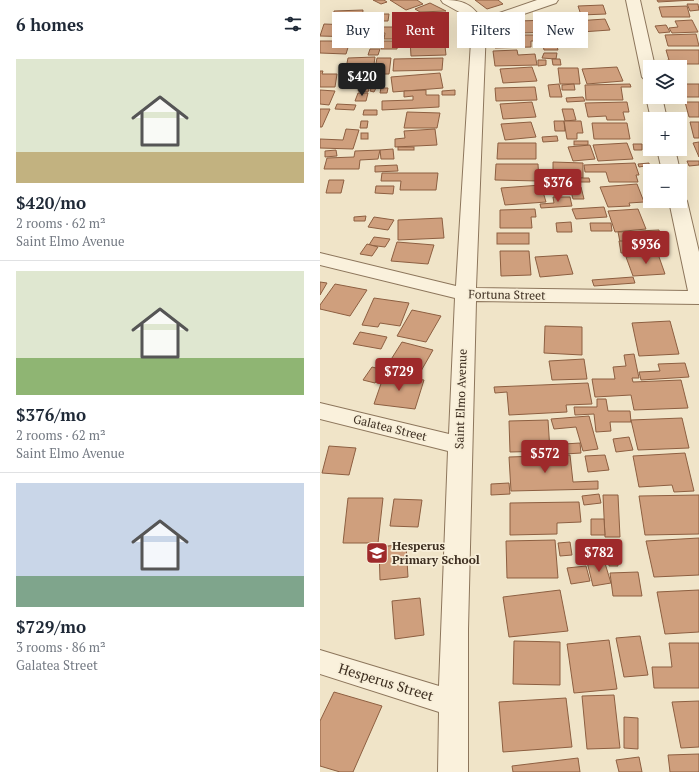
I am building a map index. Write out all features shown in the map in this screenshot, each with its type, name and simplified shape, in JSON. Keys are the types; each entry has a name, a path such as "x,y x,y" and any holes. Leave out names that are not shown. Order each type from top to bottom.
{"street":[{"path":"448,0 467,12"},
{"path":"518,12 551,0"},
{"path":"633,0 646,60"},
{"name":"Saint Elmo Avenue","path":"453,772 452,703 459,445 478,48"},
{"path":"680,208 699,295"},
{"name":"Fortuna Street","path":"320,259 465,294 699,298"},
{"name":"Galatea Street","path":"320,411 459,445"},
{"name":"Hesperus Street","path":"320,662 452,703"}],"building":[{"path":"373,0 384,0 387,2 381,4"},
{"path":"390,0 417,0 423,4 406,10"},
{"path":"475,0 498,0 503,4 487,9"},
{"path":"657,0 694,0 658,2"},
{"path":"430,3 446,11 420,12 415,9"},
{"path":"687,4 698,4 699,10 690,11"},
{"path":"603,5 606,14 588,15 588,12 580,12 578,6"},
{"path":"687,6 690,17 662,17 659,7"},
{"path":"363,10 363,12 334,11"},
{"path":"384,14 389,14 388,21 384,21"},
{"path":"605,19 610,30 588,32 588,20"},
{"path":"692,20 698,32 672,33 669,28 678,27 675,21"},
{"path":"525,21 533,21 533,33 525,33"},
{"path":"324,24 332,24 332,36 320,36"},
{"path":"666,25 670,32 659,33 655,26"},
{"path":"384,27 392,27 392,39 384,39"},
{"path":"696,34 699,46 668,46 665,35"},
{"path":"525,35 533,35 531,47 525,47"},
{"path":"320,41 332,41 332,48 348,48 346,54 320,53"},
{"path":"384,41 392,41 392,48 397,48 397,49 381,49 384,48"},
{"path":"410,48 445,48 446,55 411,56"},
{"path":"544,48 557,48 558,50 544,50"},
{"path":"370,49 380,49 378,55 368,55"},
{"path":"517,50 518,55 535,54 537,65 495,66 493,51"},
{"path":"666,50 699,50 699,64 687,64 687,60 669,60"},
{"path":"544,53 557,53 556,59 542,58"},
{"path":"375,57 373,72 345,73 348,58"},
{"path":"377,58 391,58 389,74 374,74"},
{"path":"443,58 442,70 393,71 394,59"},
{"path":"552,59 560,59 561,65 553,65"},
{"path":"538,60 546,60 546,65 538,66"},
{"path":"532,67 537,81 503,83 500,69"},
{"path":"617,67 623,81 587,84 582,69"},
{"path":"558,68 578,68 580,84 560,84"},
{"path":"320,71 323,71 322,74 337,74 335,87 320,87"},
{"path":"440,73 443,88 393,92 391,77"},
{"path":"352,74 373,75 368,92 358,91 360,87 347,87"},
{"path":"373,84 378,84 374,92 370,91"},
{"path":"559,84 562,97 550,97 548,85"},
{"path":"574,84 575,90 562,90 562,85"},
{"path":"630,84 631,87 621,87 623,100 586,100 585,85"},
{"path":"687,84 699,84 699,97 687,97"},
{"path":"535,87 537,100 496,101 495,88"},
{"path":"381,88 388,88 387,93 380,93"},
{"path":"320,90 335,91 329,105 320,104"},
{"path":"426,90 426,95 439,95 439,107 382,110 382,101 413,100 413,96 404,97 404,91"},
{"path":"455,90 455,95 442,95 442,91"},
{"path":"358,93 368,93 366,101 355,101"},
{"path":"583,97 585,101 567,102 566,98"},
{"path":"532,102 536,117 503,119 500,104"},
{"path":"627,102 629,112 623,112 625,120 607,120 606,116 588,117 585,103"},
{"path":"687,102 699,102 699,117 689,117 686,104"},
{"path":"337,104 356,105 354,110 335,109"},
{"path":"320,109 330,109 322,127 320,127"},
{"path":"562,109 573,109 576,120 565,121"},
{"path":"364,110 377,110 377,115 363,115"},
{"path":"407,112 440,113 437,128 404,128"},
{"path":"361,121 368,121 367,128 360,128"},
{"path":"554,121 564,121 565,131 555,131"},
{"path":"564,121 581,121 583,133 577,133 577,139 567,139"},
{"path":"531,122 536,137 505,140 501,124"},
{"path":"690,122 699,122 699,138 694,138"},
{"path":"592,123 627,123 630,139 594,139"},
{"path":"346,129 359,130 353,149 320,148 320,139 343,140"},
{"path":"435,129 437,145 395,147 395,139 405,138 404,131"},
{"path":"361,133 368,133 368,139 361,139"},
{"path":"557,136 558,141 543,142 542,137"},
{"path":"574,141 588,141 588,145 574,145"},
{"path":"699,142 699,157 693,143"},
{"path":"498,143 536,143 536,159 497,159"},
{"path":"627,143 633,159 598,161 593,145"},
{"path":"633,144 642,144 642,150 634,150"},
{"path":"590,145 595,159 573,161 568,147"},
{"path":"398,147 414,147 414,150 398,150"},
{"path":"393,149 394,159 381,159 380,150"},
{"path":"336,150 337,156 325,157 325,151"},
{"path":"380,150 378,159 360,160 359,169 324,169 327,158 354,157 355,151"},
{"path":"687,161 699,161 699,165 689,166"},
{"path":"553,162 583,163 583,178 570,177 570,173 553,172"},
{"path":"635,163 639,175 636,175 638,182 609,182 606,172 585,172 584,165"},
{"path":"649,163 649,164 643,164 643,166 639,167 638,164"},
{"path":"496,164 538,164 539,181 495,180"},
{"path":"397,165 398,171 375,172 375,166"},
{"path":"382,173 438,173 436,190 400,190 401,181 381,181"},
{"path":"561,173 569,173 571,182 562,182"},
{"path":"572,178 589,178 590,182 573,182"},
{"path":"560,179 561,185 547,185 547,180"},
{"path":"329,180 344,180 341,193 326,193"},
{"path":"637,184 643,202 629,203 630,206 608,207 600,187"},
{"path":"541,185 546,202 505,205 501,188"},
{"path":"376,186 394,186 393,194 375,193"},
{"path":"581,187 584,199 573,199 570,188"},
{"path":"553,197 570,197 572,206 541,208 540,204 554,203"},
{"path":"604,207 607,217 576,219 572,209"},
{"path":"535,209 536,217 531,217 532,228 500,228 500,210"},
{"path":"638,209 646,229 615,232 608,211"},
{"path":"366,216 365,221 354,221 354,217"},
{"path":"374,217 394,220 388,230 368,227"},
{"path":"442,218 444,238 398,240 398,220"},
{"path":"571,222 572,232 557,232 556,223"},
{"path":"590,223 611,223 612,231 591,231"},
{"path":"659,230 661,239 620,242 618,232"},
{"path":"497,233 529,233 529,244 497,244"},
{"path":"374,237 390,239 385,247 369,245"},
{"path":"619,241 651,241 652,253 621,253"},
{"path":"397,242 434,245 428,264 391,261"},
{"path":"367,244 378,247 372,256 360,254"},
{"path":"500,251 529,251 531,275 501,276"},
{"path":"658,254 665,274 633,276 626,257"},
{"path":"567,255 573,274 540,277 535,257"},
{"path":"633,277 635,283 594,286 592,280"},
{"path":"320,282 327,283 320,295"},
{"path":"335,284 367,290 350,316 320,309 320,305"},
{"path":"374,298 409,303 400,326 380,323 378,327 362,325"},
{"path":"412,310 441,316 426,342 397,336"},
{"path":"670,321 679,354 639,356 632,323"},
{"path":"545,326 582,327 582,355 544,353"},
{"path":"360,332 387,337 381,349 353,344"},
{"path":"402,342 433,350 421,371 408,368 404,374 385,369"},
{"path":"634,354 639,378 632,378 633,382 681,380 688,408 634,410 631,395 595,397 592,379 615,379 613,367 626,366 624,355"},
{"path":"584,359 587,379 552,380 549,361"},
{"path":"685,363 689,377 641,380 639,372 660,371 658,364"},
{"path":"372,367 384,370 375,383 363,380"},
{"path":"384,375 424,380 415,409 374,404"},
{"path":"588,383 592,404 566,405 567,412 509,415 507,392 495,393 494,387"},
{"path":"597,399 606,399 608,411 630,411 631,422 610,422 611,431 596,432 594,414 575,415 574,407 597,407"},
{"path":"589,416 598,449 583,451 576,427 554,429 551,419"},
{"path":"682,418 689,448 638,450 631,420"},
{"path":"548,420 550,451 510,452 509,421"},
{"path":"629,437 633,450 616,452 613,439"},
{"path":"580,443 581,453 565,454 564,444"},
{"path":"329,446 356,448 349,475 322,473"},
{"path":"685,453 694,491 674,492 672,485 639,487 633,456"},
{"path":"570,455 573,482 598,481 598,489 511,491 509,457"},
{"path":"605,455 609,470 588,472 585,456"},
{"path":"509,483 510,494 491,495 491,484"},
{"path":"599,494 601,503 584,505 582,496"},
{"path":"603,495 618,495 620,537 605,537"},
{"path":"699,495 699,534 645,535 639,496"},
{"path":"348,498 383,498 378,543 343,543"},
{"path":"394,499 422,500 418,527 390,526"},
{"path":"579,502 581,522 557,523 557,534 510,535 510,503"},
{"path":"591,519 604,519 605,535 591,535"},
{"path":"699,538 699,575 654,577 646,541"},
{"path":"555,540 558,578 507,578 506,541"},
{"path":"592,540 606,541 606,559 592,558"},
{"path":"570,542 572,555 560,556 558,543"},
{"path":"406,544 408,577 380,580 379,547"},
{"path":"608,550 616,550 618,566 609,566"},
{"path":"604,560 611,583 593,586 587,562"},
{"path":"586,566 590,581 571,584 567,568"},
{"path":"638,572 642,596 613,596 610,573"},
{"path":"560,590 568,631 509,637 503,597"},
{"path":"699,590 699,632 665,634 657,592"},
{"path":"420,598 424,635 395,639 392,601"},
{"path":"640,636 648,675 624,677 616,638"},
{"path":"609,640 617,689 574,693 567,644"},
{"path":"514,641 560,642 560,685 513,684"},
{"path":"669,643 699,643 699,688 654,688 652,667 672,667"},
{"path":"334,692 382,706 353,772 340,772 320,766 320,721"},
{"path":"614,695 620,748 587,749 582,696"},
{"path":"566,698 572,747 503,752 499,702"},
{"path":"699,701 699,747 681,748 672,702"},
{"path":"624,717 638,718 638,749 624,748"},
{"path":"699,754 699,772 670,772 668,755"},
{"path":"639,757 642,772 619,772 616,760"},
{"path":"578,758 580,772 513,772 512,766"}],"place":[{"name":"Hesperus Primary School","path":"377,553"}]}
